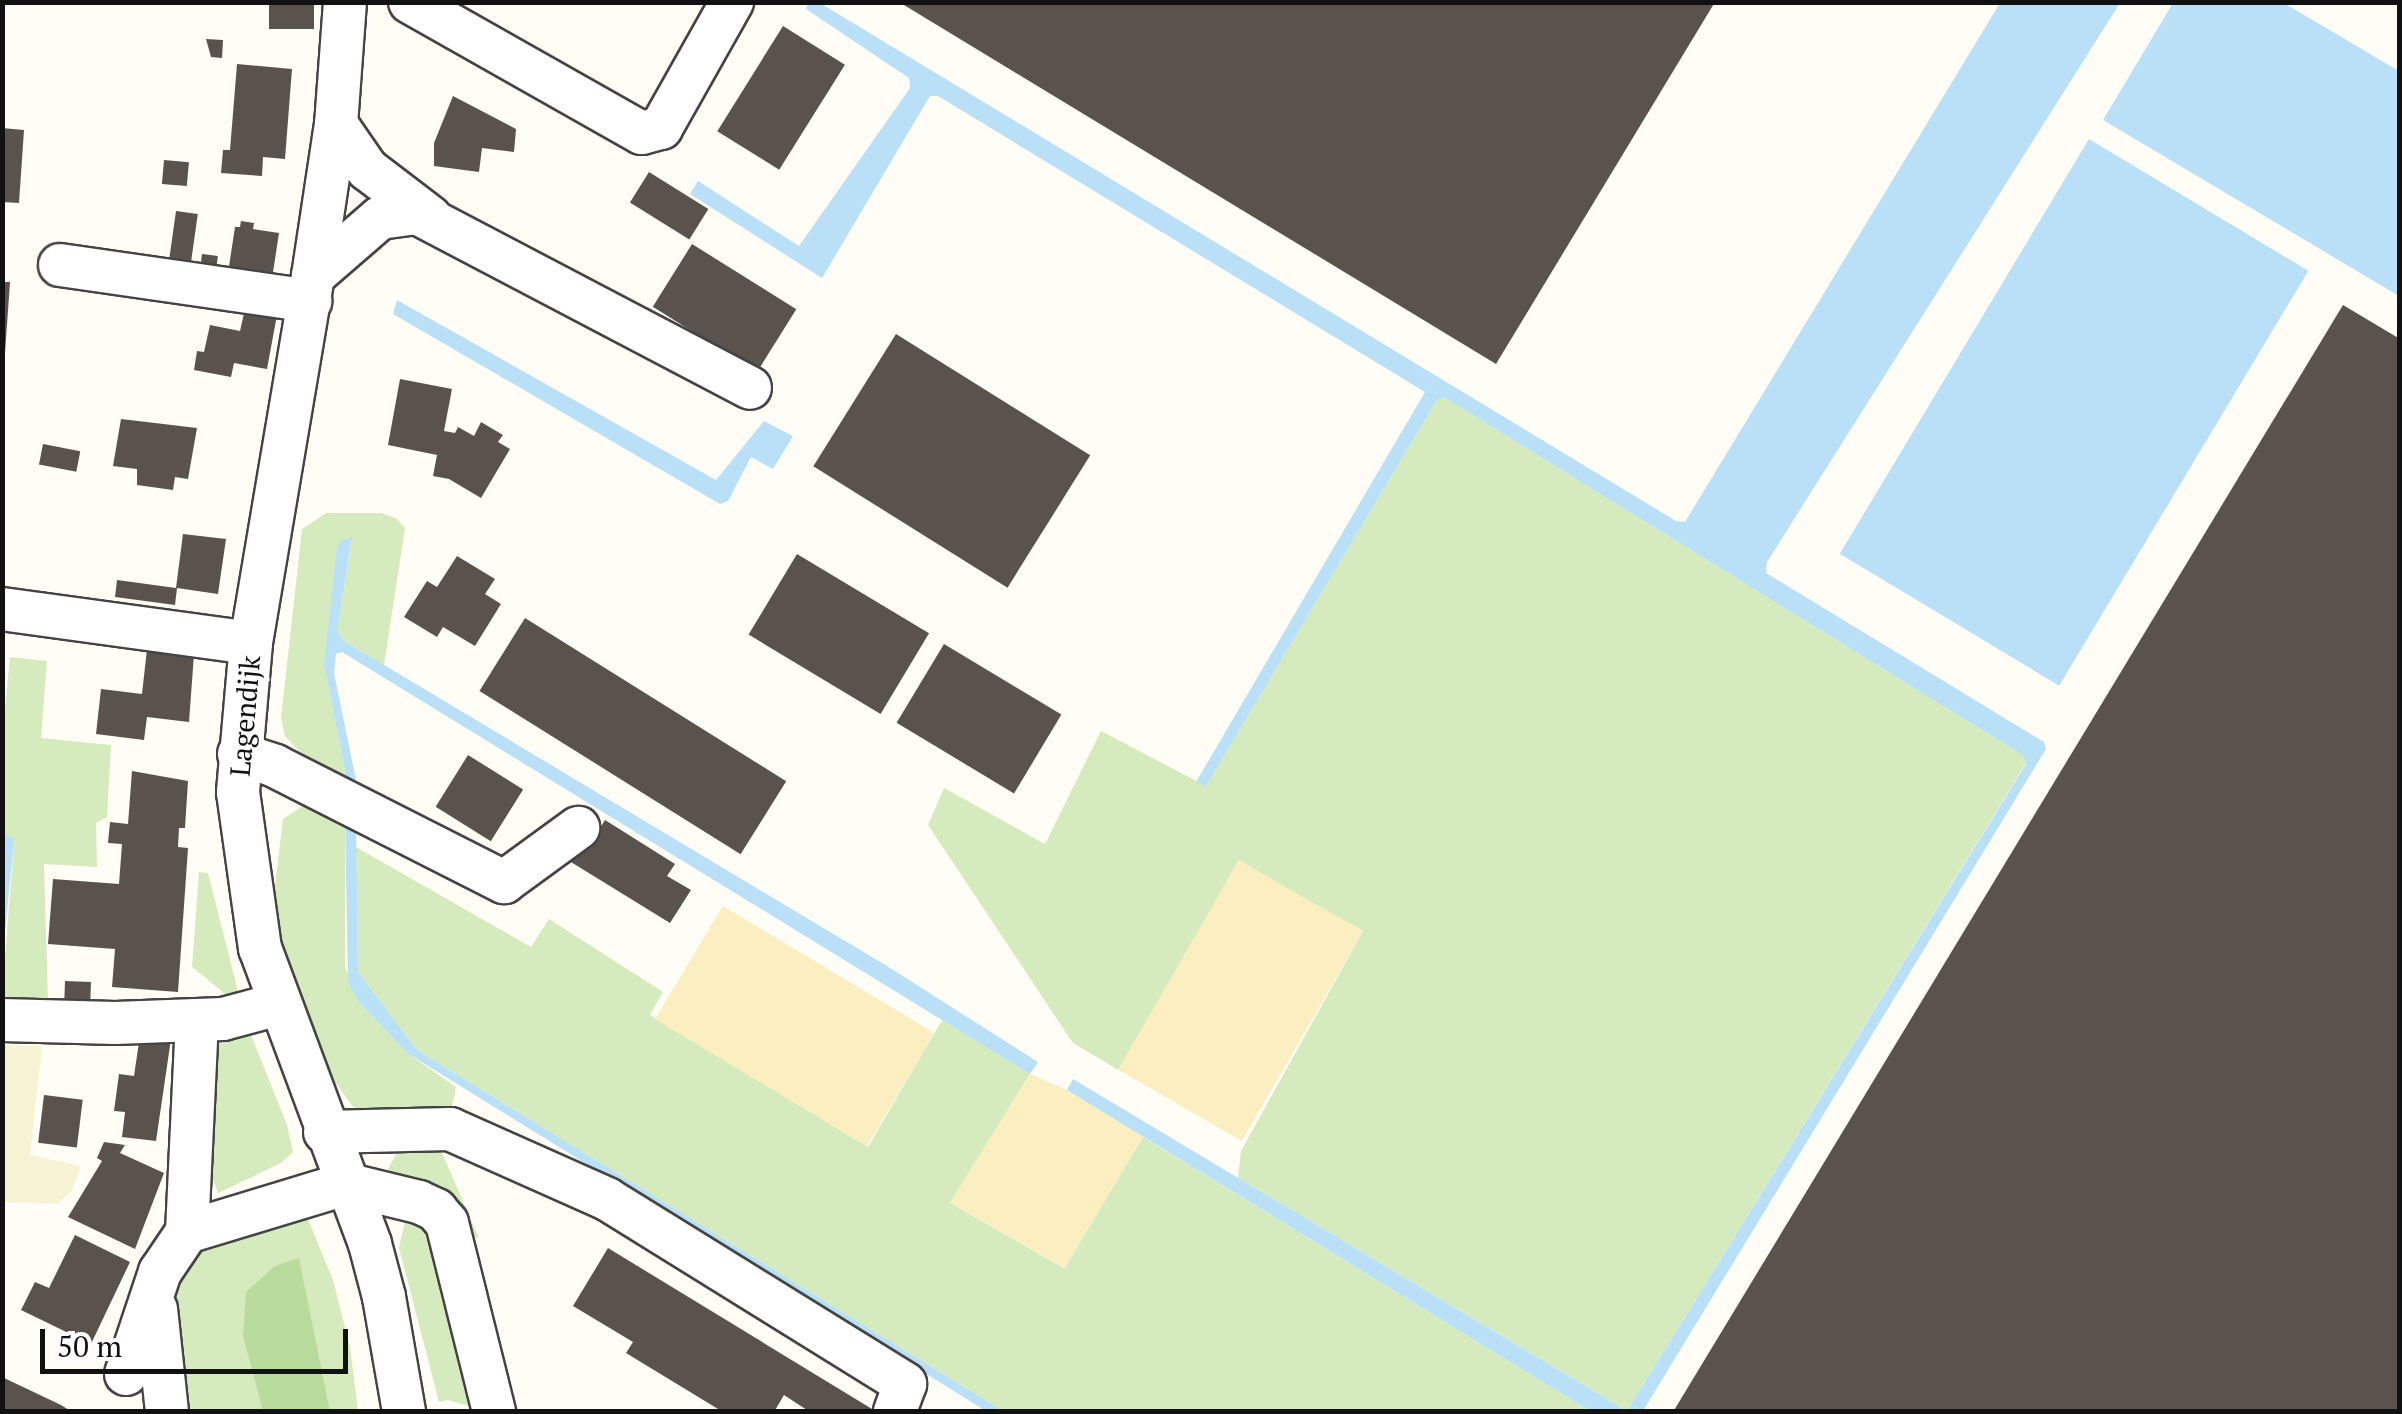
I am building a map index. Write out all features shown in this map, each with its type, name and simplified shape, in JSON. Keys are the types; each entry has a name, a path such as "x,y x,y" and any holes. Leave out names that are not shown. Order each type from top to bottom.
{"street":[{"name":"Lagendijk","path":"345,2 336,124 251,643 238,792 254,916 279,1004 324,1132 370,1244 384,1298 404,1412"},
{"path":"410,2 642,132 660,128 732,2"},
{"path":"336,124 367,170 430,217 750,388"},
{"path":"60,265 312,289 380,218 416,213 430,217"},
{"path":"2,609 251,643"},
{"path":"239,754 275,766 504,882 578,828"},
{"path":"2,1020 223,1019 279,1004"},
{"path":"126,1374 155,1288 170,1254 187,1232 197,1020"},
{"path":"324,1132 450,1129 607,1199 905,1384 895,1412"},
{"path":"187,1232 345,1184 420,1202 436,1210 447,1224 494,1412"},
{"path":"155,1288 167,1412"}],"shaded area":[{"path":"2,1045 42,1046 30,1155 81,1166 72,1191 57,1204 3,1202"}],"green space":[{"path":"1445,398 2024,756 2026,763 1627,1411 1238,1178 1241,1151 1363,931 1238,861 1122,1072 1073,1043 928,825 944,788 1045,844 1101,731 1206,786 1437,400"},
{"path":"326,513 381,513 396,518 405,528 384,665 344,641 337,631 352,539 324,665 347,780 299,751 285,736 281,718 302,529"},
{"path":"10,657 47,661 41,738 111,745 107,817 96,823 97,867 44,864 48,1003 2,999 14,840 2,833 2,739"},
{"path":"311,800 345,818 345,967 358,1001 407,1053 456,1087 451,1111 364,1111 353,1107 327,1071 286,958 273,903 283,819"},
{"path":"356,847 531,947 549,919 663,992 650,1015 868,1147 942,1020 1030,1074 950,1203 1064,1268 1143,1137 1590,1411 1003,1411 417,1050 358,972"},
{"path":"199,872 208,873 240,999 235,1002 192,967"},
{"path":"247,1025 287,1125 293,1152 281,1163 218,1193 193,1124 203,1034"},
{"path":"439,1146 479,1238 469,1236 388,1169 398,1151"},
{"path":"303,1207 333,1280 350,1347 358,1411 330,1411 298,1259 262,1399 263,1411 175,1411 162,1315 193,1246"},
{"path":"418,1218 429,1222 479,1409 448,1400 439,1402 399,1248 405,1221"},
{"path":"299,1258 330,1411 263,1411 243,1336 246,1292 275,1266"}],"sand":[{"path":"1239,860 1363,932 1242,1141 1118,1070"},
{"path":"723,906 935,1033 867,1146 655,1019"},
{"path":"1030,1074 1067,1090 1143,1137 1065,1268 950,1203"}],"water":[{"path":"808,3 820,3 1676,521 1685,522 2000,3 2120,3 1767,562 1766,573 2044,742 2046,749 1643,1411 1627,1411 2026,764 2024,756 1445,398 1437,400 1206,786 1196,782 1425,392 938,96 930,96 822,278 690,194 698,181 799,246 910,88 909,78 806,9"},
{"path":"2173,3 2284,3 2399,71 2399,296 2103,120"},
{"path":"2089,139 2308,271 2059,686 1840,554"},
{"path":"397,300 716,480 764,421 793,436 773,469 751,457 728,501 720,504 393,314"},
{"path":"352,538 337,631 344,641 887,966 1038,1062 1030,1074 342,652 336,654 334,673 356,780 347,780 324,665 337,547 342,540"},
{"path":"345,818 356,820 358,972 417,1050 1003,1411 986,1411 407,1053 358,1001 348,982"},
{"path":"2,833 14,839 3,953"},
{"path":"1073,1079 1627,1411 1590,1411 1067,1090"}],"building":[{"path":"269,2 314,2 314,29 269,29"},
{"path":"899,2 1715,2 1496,364"},
{"path":"783,26 845,65 779,170 717,131"},
{"path":"206,39 223,40 222,58 211,57"},
{"path":"237,64 292,69 285,159 263,157 262,176 221,173 223,150 230,150"},
{"path":"453,96 516,129 514,152 482,148 479,172 434,166 434,143"},
{"path":"2,128 24,130 19,203 2,202"},
{"path":"164,160 189,162 187,186 162,184"},
{"path":"649,172 708,209 689,240 630,203"},
{"path":"176,211 198,214 191,264 169,261"},
{"path":"241,221 254,223 253,229 279,233 272,279 228,273 235,227 240,227"},
{"path":"692,244 796,309 757,372 653,307"},
{"path":"202,254 218,256 216,271 200,269"},
{"path":"2,282 10,282 5,353 2,353"},
{"path":"2343,305 2400,339 2400,1412 1673,1412"},
{"path":"245,309 277,315 267,369 234,363 231,377 194,370 197,351 204,352 210,325 240,331"},
{"path":"896,334 1090,455 1008,588 813,466"},
{"path":"400,379 452,389 444,431 455,433 458,427 474,436 481,422 503,435 498,442 510,449 481,498 449,479 433,476 437,455 388,445"},
{"path":"121,419 197,428 188,479 175,477 173,490 137,485 137,469 113,466"},
{"path":"43,444 80,451 76,472 39,465"},
{"path":"183,534 226,539 218,594 177,588 175,605 115,597 117,580 176,588"},
{"path":"797,554 929,633 881,714 749,635"},
{"path":"457,556 495,579 485,594 501,604 475,646 443,627 437,637 404,617 427,581 437,587"},
{"path":"525,618 786,781 741,854 479,691"},
{"path":"944,644 1061,715 1014,793 897,723"},
{"path":"147,649 194,654 189,722 147,717 144,740 96,734 101,689 142,694"},
{"path":"468,755 523,789 491,841 436,807"},
{"path":"132,771 188,781 185,828 179,828 178,847 188,848 178,992 112,987 115,949 48,944 53,879 119,884 122,844 108,843 110,822 128,824"},
{"path":"605,820 675,864 667,876 691,890 670,923 566,859 597,833"},
{"path":"65,981 91,982 90,1002 64,1001"},
{"path":"140,1035 171,1039 156,1141 122,1137 125,1112 114,1111 119,1074 134,1076"},
{"path":"44,1095 83,1100 77,1147 38,1143"},
{"path":"104,1142 125,1145 120,1153 164,1173 135,1249 68,1217 102,1161 97,1158"},
{"path":"75,1235 130,1262 91,1344 21,1310 35,1282 49,1288"},
{"path":"608,1248 877,1412 810,1412 784,1395 774,1412 723,1412 626,1353 633,1342 573,1306"},
{"path":"2,1377 61,1405 72,1412 2,1412"}]}
